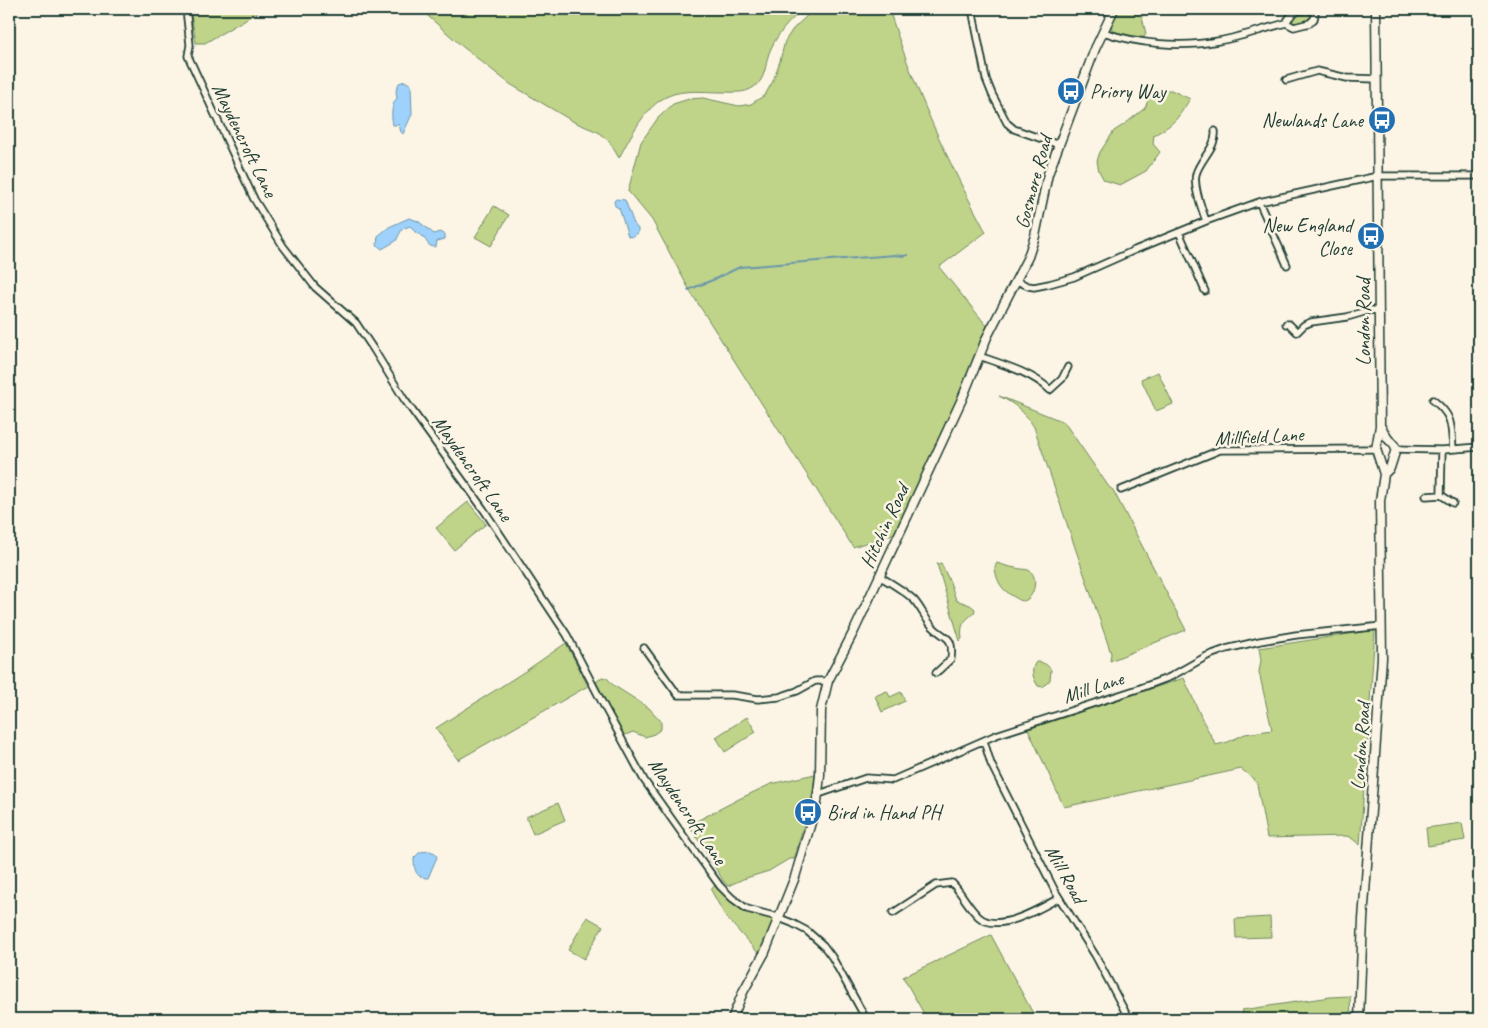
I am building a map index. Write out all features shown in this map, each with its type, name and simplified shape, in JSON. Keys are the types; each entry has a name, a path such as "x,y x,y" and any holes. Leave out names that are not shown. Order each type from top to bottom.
{"street":[{"name":"Maydencroft Lane","path":"186,9 190,45 188,56 254,199 283,246 315,287 356,323 404,399 484,510 567,635 644,780 720,886 747,909 779,917 808,931 823,945 835,963 866,1019"},
{"path":"972,9 986,79 1007,122 1014,129 1059,145"},
{"name":"Gosmore Road","path":"1017,281 1032,248 1044,189 1059,145 1102,32 1114,9"},
{"path":"1102,32 1128,39 1196,44 1232,38 1286,23 1294,27 1310,23 1314,19 1315,14 1309,9 1294,12 1289,16 1286,23"},
{"name":"London Road","path":"1359,1019 1363,920 1382,658 1380,501 1384,474 1380,457 1377,454 1380,426 1376,9"},
{"path":"1286,80 1317,71 1339,77 1377,79"},
{"path":"1206,221 1198,197 1196,177 1215,139 1215,131"},
{"path":"1017,281 1034,287 1074,276 1206,221 1260,202 1378,176 1479,176"},
{"path":"1260,202 1287,265"},
{"path":"1179,232 1205,291"},
{"name":"Hitchin Road","path":"732,1019 742,992 765,952 795,877 819,794 821,710 828,681 854,631 962,399 987,337 1017,281"},
{"path":"1286,324 1289,324 1297,332 1304,325 1311,322 1347,317 1366,311 1379,311"},
{"path":"979,356 1031,376 1043,382 1050,390 1062,380 1068,367"},
{"path":"1433,400 1445,410 1450,419 1453,449"},
{"path":"1380,426 1385,430 1389,440 1392,442 1394,453"},
{"path":"1377,446 1385,440 1389,440"},
{"name":"Millfield Lane","path":"1121,490 1220,450 1377,446"},
{"path":"1380,457 1385,459 1394,453 1479,447"},
{"path":"1441,495 1442,450"},
{"name":"London Road","path":"1384,474 1390,468 1394,453"},
{"path":"1426,496 1441,495 1453,503"},
{"path":"879,576 901,589 915,601 933,627 949,640 952,649 952,660 936,673"},
{"name":"Mill Lane","path":"819,794 866,778 893,780 996,735 1170,677 1207,656 1226,649 1296,635 1382,626"},
{"path":"644,648 678,695 732,695 758,699 779,697 798,691 815,681 828,681"},
{"name":"Mill Road","path":"984,741 991,764 1059,898 1095,956 1129,1019"},
{"path":"893,913 936,885 946,883 952,883 980,918 991,923 1002,923 1041,908 1059,898"}],"green space":[{"path":"190,9 263,9 205,43 196,43"},
{"path":"420,9 804,9 788,23 775,41 769,53 763,76 758,84 746,91 687,92 674,94 660,100 646,114 619,158 609,141 598,132 574,122 510,84 463,47"},
{"path":"814,9 889,9 932,123 986,232 939,267 987,326 961,395 896,533 853,547 690,291 652,220 628,191 641,142 658,118 673,104 689,99 703,98 739,106 751,104 765,95 773,81 785,41 793,29"},
{"path":"1118,9 1140,9 1146,34 1143,38 1117,34 1112,30 1111,22"},
{"path":"1306,12 1311,13 1313,16 1311,20 1295,25 1290,22 1293,15"},
{"path":"1152,90 1171,90 1190,99 1175,120 1154,135 1153,144 1160,152 1146,171 1120,185 1104,180 1099,171 1097,161 1100,152 1114,131 1145,108"},
{"path":"494,206 509,215 491,246 475,237"},
{"path":"1158,372 1173,404 1156,411 1141,379"},
{"path":"999,396 1064,422 1113,490 1186,630 1110,661 1111,653 1034,427 1019,409"},
{"path":"468,502 486,524 454,550 436,528"},
{"path":"941,563 956,600 975,609 974,613 964,623 962,639 960,641 937,564"},
{"path":"997,563 1031,572 1035,580 1032,594 1029,598 1022,601 1003,588 996,574 995,567"},
{"path":"1375,630 1360,845 1346,836 1267,838 1257,784 1253,778 1241,769 1064,807 1028,729 1184,678 1216,745 1245,734 1272,730 1259,672 1261,660 1259,648"},
{"path":"566,643 588,686 458,760 436,728"},
{"path":"1036,662 1045,664 1051,670 1050,680 1043,687 1038,686 1034,677 1033,668"},
{"path":"602,677 607,678 613,685 649,708 661,721 661,729 645,737 633,732 623,736 596,682"},
{"path":"887,691 890,697 901,692 905,701 882,712 875,696"},
{"path":"747,717 756,732 725,752 716,737"},
{"path":"815,774 813,793 794,859 789,859 769,871 728,886 689,825 771,784"},
{"path":"558,803 565,820 533,834 526,817"},
{"path":"1462,823 1465,840 1428,846 1426,828"},
{"path":"715,885 737,905 774,919 759,954 725,916 711,890"},
{"path":"587,917 603,926 584,959 568,950"},
{"path":"1270,917 1271,937 1236,938 1235,919"},
{"path":"991,935 1036,1019 927,1019 903,977"},
{"path":"1350,996 1351,1019 1244,1019 1242,1010 1330,997"}],"water":[{"path":"405,81 411,85 412,114 403,134 399,125 393,125 392,114 399,83"},
{"path":"616,199 625,200 634,224 638,229 638,233 632,237 628,236 619,208 615,206 614,201"},
{"path":"409,218 418,221 434,234 439,232 445,234 445,239 437,241 436,247 431,246 410,226 402,229 396,241 382,249 377,245 378,236 389,227"},
{"path":"430,851 435,853 437,857 428,878 424,878 416,872 414,858 420,852"}],"waterway":[{"path":"688,290 740,267 908,255"}],"place":[{"name":"Priory Way","path":"1071,91"},
{"name":"Newlands Lane","path":"1382,120"},
{"name":"New England Close","path":"1371,236"},
{"name":"Bird in Hand PH","path":"808,812"}]}
